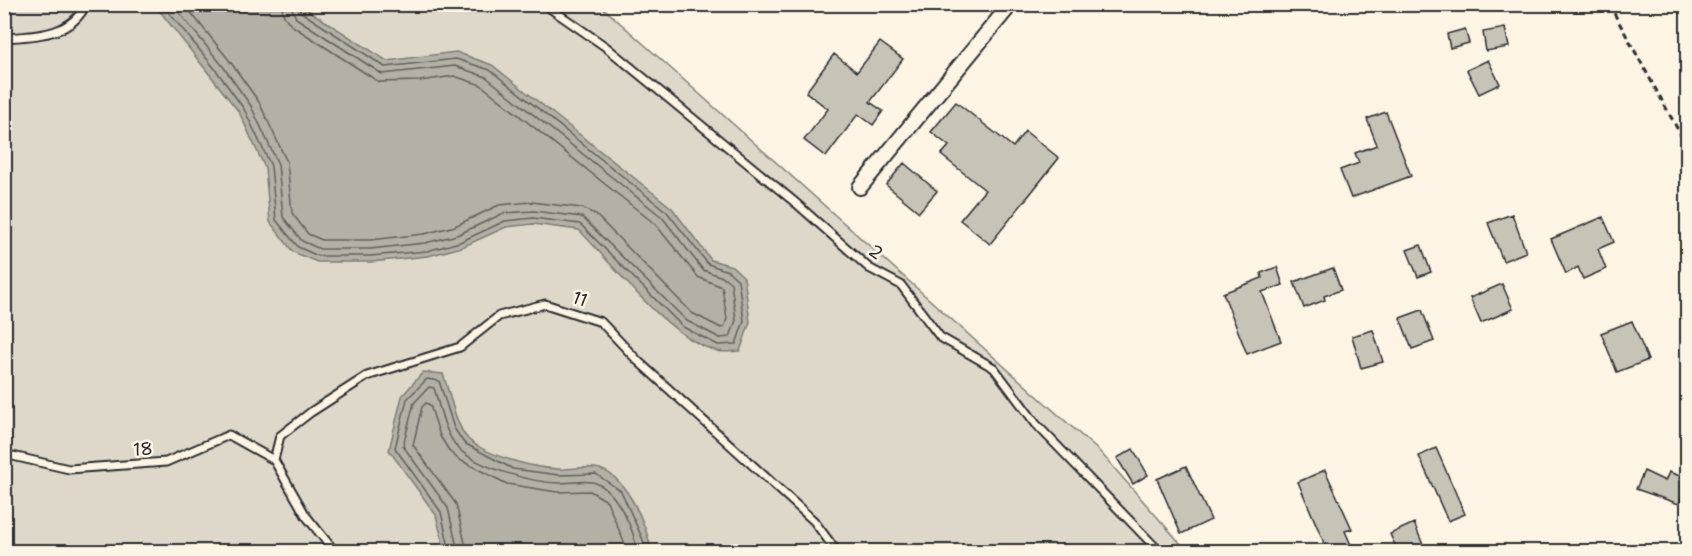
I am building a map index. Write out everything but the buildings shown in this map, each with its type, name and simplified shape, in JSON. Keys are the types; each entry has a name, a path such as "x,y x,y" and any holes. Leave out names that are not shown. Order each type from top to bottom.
{"street":[{"path":"860,187 1006,10 1007,4"}],"lane":[{"path":"4,38 45,36 80,18 86,4"},
{"name":"2","path":"544,5 606,47 797,204 869,268 901,285 940,337 994,369 1036,424 1160,552"},
{"name":"11","path":"274,460 280,436 311,412 367,376 460,346 499,316 545,304 601,322 638,361 814,521 837,552"},
{"name":"18","path":"4,454 69,469 155,463 166,462 229,435 274,460"},
{"path":"274,460 306,516 334,551"}],"path":[{"path":"1609,4 1688,148"}],"shaded area":[{"path":"4,5 600,5 1101,453 1187,551 5,551"}],"water":[{"path":"155,5 300,5 387,61 456,52 492,65 672,208 711,260 732,266 744,277 750,322 740,351 717,351 698,344 680,332 643,299 579,230 533,224 506,227 462,247 428,256 371,262 317,262 293,252 270,222 265,168 239,112"},
{"path":"423,372 443,374 453,408 464,433 468,439 487,451 524,464 558,469 586,467 606,471 625,489 633,501 645,528 651,551 445,551 436,515 389,450 402,396"}]}
